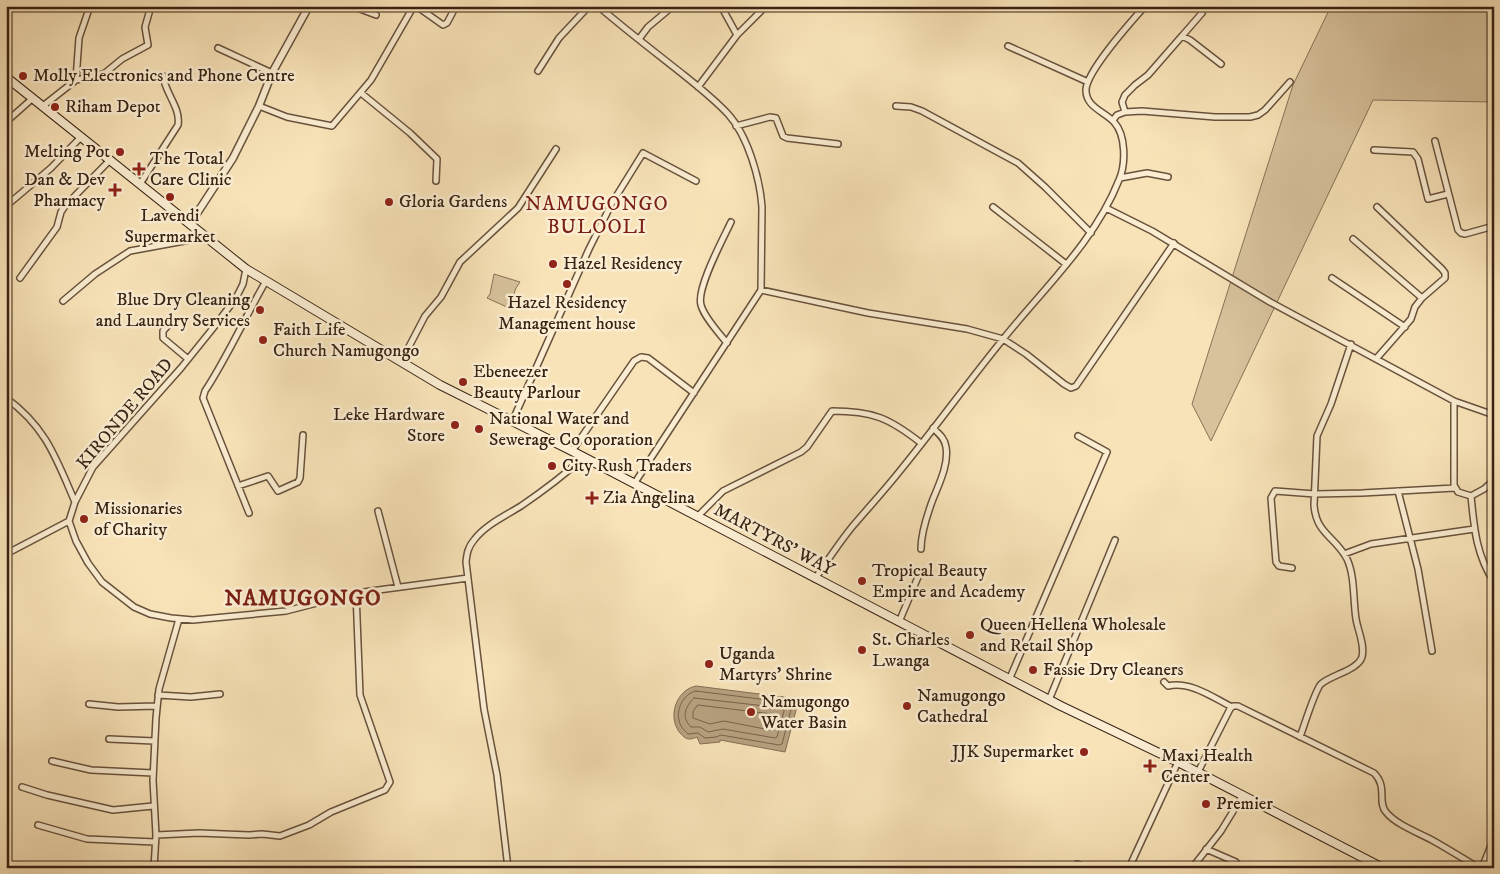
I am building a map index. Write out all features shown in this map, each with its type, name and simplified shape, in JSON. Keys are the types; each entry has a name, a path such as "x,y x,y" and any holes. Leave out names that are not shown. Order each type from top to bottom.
{"main road":[{"name":"MARTYRS' WAY","path":"6,76 246,269 440,385 1009,680 1198,772 1383,868"}],"street":[{"path":"76,80 79,38 90,6"},
{"path":"43,106 76,80 105,73 122,58 148,45 145,27 152,6"},
{"path":"190,224 233,158 259,106 272,73 309,6"},
{"path":"352,6 376,15"},
{"path":"259,106 287,117 329,126 336,122 371,80 412,9 419,8 443,25 447,23 456,6"},
{"path":"538,71 559,38 589,6"},
{"path":"598,6 698,87 729,115 751,159 761,196 761,290 633,485"},
{"path":"639,39 648,26 673,6"},
{"path":"721,6 738,35"},
{"path":"698,87 738,35 766,6"},
{"path":"1131,6 1143,8"},
{"path":"815,579 851,529 899,473 932,428 1003,339 1091,233 1106,208 1120,178 1123,155 1122,139 1113,120 1093,107 1086,91 1088,82 1103,56 1143,8"},
{"path":"1125,112 1122,102 1125,95 1134,85 1148,75 1202,13"},
{"path":"1182,36 1221,64"},
{"path":"1008,46 1088,82"},
{"path":"218,48 272,73"},
{"path":"140,184 178,125 178,114 166,89 163,76"},
{"path":"1113,120 1117,115 1125,112 1142,111 1215,117 1250,117 1258,115 1265,110 1290,82"},
{"path":"361,93 410,133 437,159 436,181"},
{"path":"6,122 33,98"},
{"path":"896,106 911,107 922,111 1018,163 1091,233"},
{"path":"736,126 770,117 776,118 783,136 787,138 838,144"},
{"path":"6,206 51,168 80,137"},
{"path":"1434,141 1458,230 1465,234 1494,226"},
{"path":"401,362 425,316 441,297 460,262 518,208 556,149"},
{"path":"1374,150 1413,152 1418,159 1428,199 1448,194"},
{"path":"512,422 589,249 612,203 643,153 696,180"},
{"path":"20,278 57,227 61,212 110,160"},
{"path":"1120,178 1148,174 1168,177"},
{"path":"993,206 1066,264"},
{"path":"1376,358 1412,319 1415,307 1422,298 1445,278 1442,269 1377,207"},
{"path":"1106,208 1174,243 1270,302 1454,401 1494,415"},
{"path":"727,343 703,311 700,295 731,222"},
{"path":"63,301 95,274 130,251 206,237"},
{"path":"1353,239 1422,298"},
{"path":"761,290 868,313 967,329 1003,339 1026,354 1064,384 1074,387 1174,243"},
{"name":"KIRONDE ROAD","path":"69,521 75,502 92,467 188,359 236,298 243,284 246,269"},
{"path":"1332,278 1405,327"},
{"path":"249,513 204,401 204,394 228,355 244,318 266,280"},
{"path":"172,321 163,331 163,338 188,359"},
{"path":"1300,737 1319,686 1356,665 1362,657 1350,569 1344,554 1320,528 1315,515 1317,436 1331,404 1351,344"},
{"path":"572,452 634,361 639,358 644,356 648,358 694,393"},
{"path":"6,398 24,412 42,432 57,458 75,502"},
{"path":"1454,401 1455,488 1458,492 1470,496 1494,480"},
{"path":"697,517 723,491 801,452 807,447 832,411 854,411 882,417 902,428 921,443"},
{"path":"921,549 922,536 941,481 946,458 944,439 932,428"},
{"path":"238,486 268,476 276,490 279,491 300,480 303,435"},
{"path":"1009,680 1107,452 1078,436"},
{"path":"508,868 497,775 484,709 466,562 467,554 478,536 555,482 582,458"},
{"path":"1292,568 1279,566 1276,562 1272,495 1275,492 1362,494 1455,488"},
{"path":"1398,491 1418,569 1432,651"},
{"path":"1470,496 1478,550 1487,572 1494,582"},
{"path":"378,511 398,588"},
{"path":"6,554 69,521 76,541 88,563 102,582 134,607 150,614 179,619 219,618 286,611 356,593 468,578"},
{"path":"1344,554 1371,544 1474,529"},
{"path":"1050,700 1115,540"},
{"path":"899,622 918,577"},
{"path":"156,835 249,836 262,834 280,836 309,825 331,812 386,790 390,782 360,695 356,593"},
{"path":"154,868 156,835 153,806 153,773 158,695 179,619"},
{"path":"1164,682 1168,686 1175,684 1193,688 1232,707 1238,706 1374,773 1380,779 1383,789 1383,806 1386,812 1400,823 1481,868 1494,838"},
{"path":"158,695 191,696 220,694"},
{"path":"89,704 118,707 157,706"},
{"path":"1198,772 1232,707"},
{"path":"109,739 154,741"},
{"path":"52,761 92,770 153,773"},
{"path":"1129,868 1178,762"},
{"path":"22,787 62,799 113,810 153,806"},
{"path":"1192,868 1221,832 1243,795"},
{"path":"38,825 87,839 155,842"},
{"path":"1206,849 1236,862 1237,868"},
{"path":"1077,864 1089,868"}],"shaded area":[{"path":"1331,6 1494,6 1494,102 1373,100 1211,441 1192,404 1293,85"},
{"path":"494,274 520,282 509,308 487,298 490,294"}],"water":[{"path":"696,686 799,699 785,752 720,740 720,742 700,744 697,737 690,739 684,737 676,727 674,712 683,693"}],"place":[{"name":"Molly Electronics and Phone Centre","path":"23,76"},
{"name":"Riham Depot","path":"55,107"},
{"name":"Melting Pot","path":"120,152"},
{"name":"The Total Care Clinic","path":"139,169"},
{"name":"Dan & Dev Pharmacy","path":"115,190"},
{"name":"Lavendi Supermarket","path":"170,197"},
{"name":"Gloria Gardens","path":"389,202"},
{"name":"Hazel Residency","path":"553,264"},
{"name":"Hazel Residency Management house","path":"567,284"},
{"name":"Blue Dry Cleaning and Laundry Services","path":"260,310"},
{"name":"Faith Life Church Namugongo","path":"263,340"},
{"name":"Ebeneezer Beauty Parlour","path":"463,382"},
{"name":"Leke Hardware Store","path":"455,425"},
{"name":"National Water and Sewerage Co oporation","path":"479,429"},
{"name":"City Rush Traders","path":"552,466"},
{"name":"Zia Angelina","path":"592,498"},
{"name":"Missionaries of Charity","path":"84,519"},
{"name":"Tropical Beauty Empire and Academy","path":"862,581"},
{"name":"Queen Hellena Wholesale and Retail Shop","path":"970,635"},
{"name":"St. Charles Lwanga","path":"862,650"},
{"name":"Uganda Martyrs' Shrine","path":"709,664"},
{"name":"Fassie Dry Cleaners","path":"1033,670"},
{"name":"Namugongo Cathedral","path":"907,706"},
{"name":"Namugongo Water Basin","path":"751,712"},
{"name":"JJK Supermarket","path":"1084,752"},
{"name":"Maxi Health Center","path":"1150,766"},
{"name":"Premier","path":"1206,804"}],"district":[{"name":"NAMUGONGO BULOOLI","path":"597,216"},
{"name":"NAMUGONGO","path":"303,598"}]}
